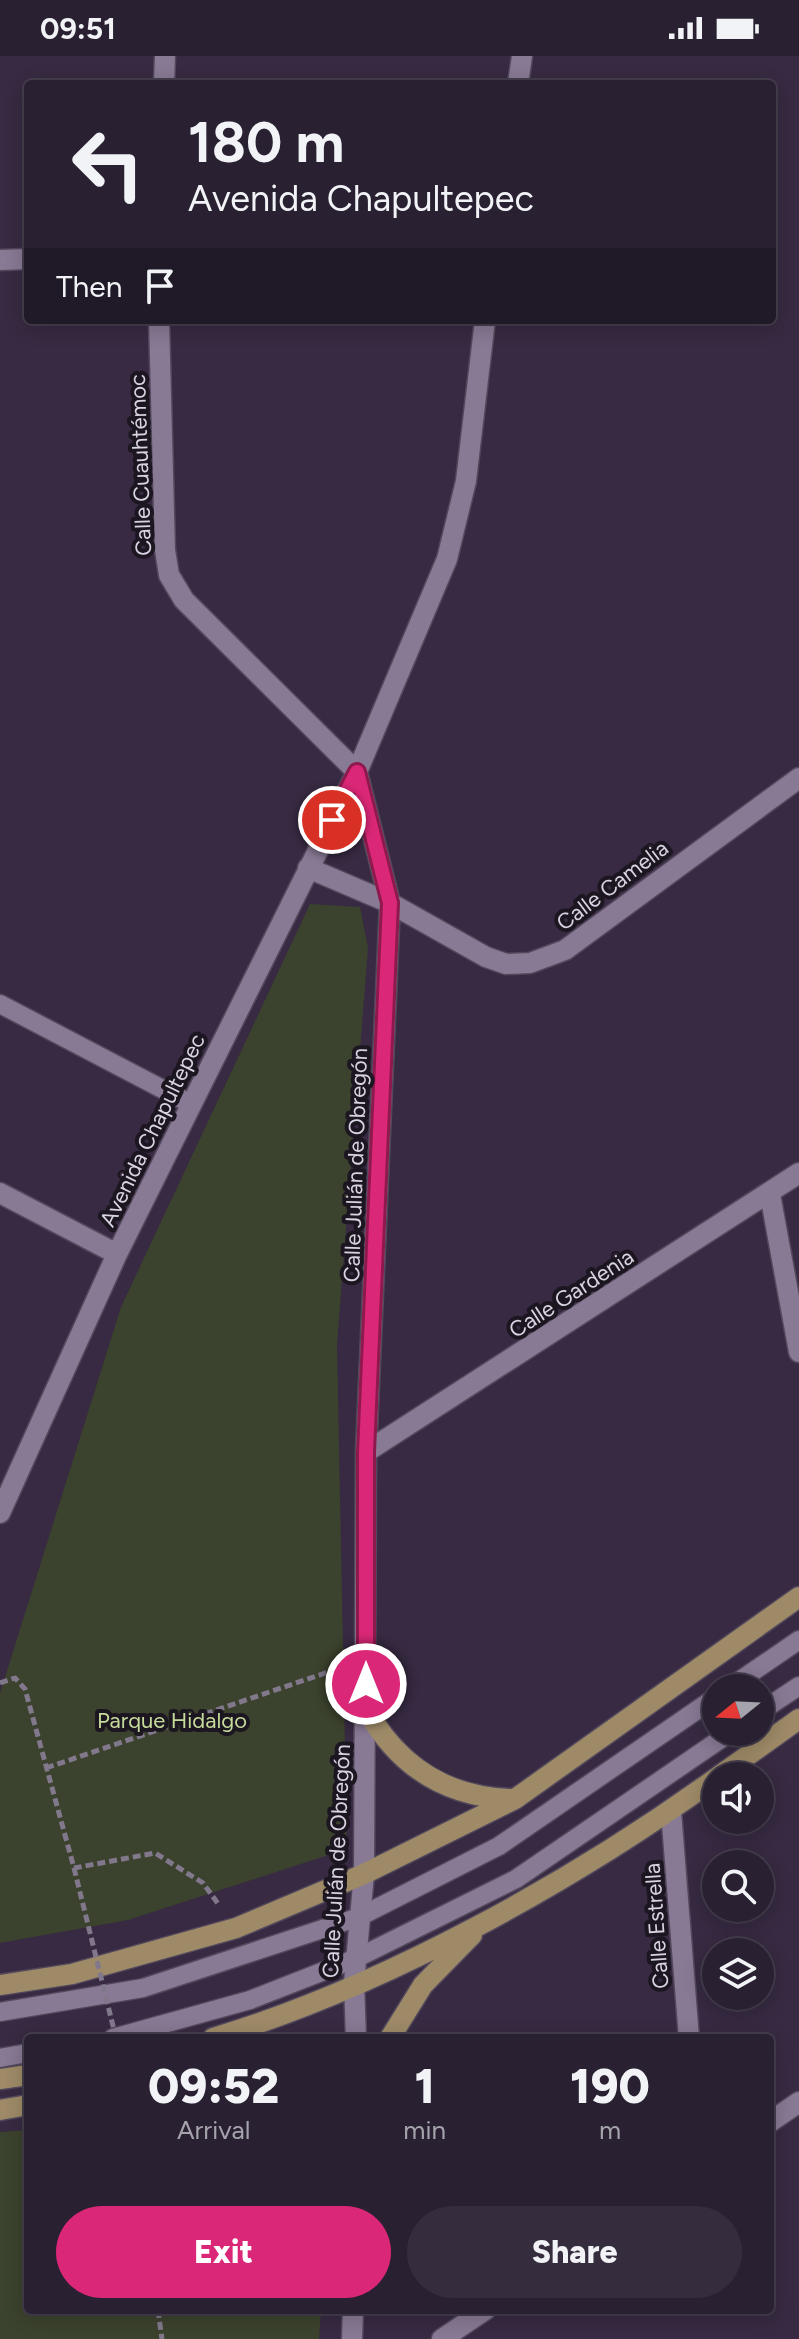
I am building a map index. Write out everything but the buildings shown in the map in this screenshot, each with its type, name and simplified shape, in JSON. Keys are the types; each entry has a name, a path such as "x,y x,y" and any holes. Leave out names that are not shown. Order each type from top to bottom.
{"main road":[{"path":"0,1985 72,1974 236,1928 364,1874 515,1799 799,1597"},
{"path":"366,1709 379,1732 416,1770 463,1793 515,1799"},
{"path":"739,1762 799,1719"},
{"path":"226,2034 354,1983 489,1920 671,1811 702,1789"},
{"path":"392,2034 423,1985 454,1950 489,1920"},
{"path":"0,2079 24,2076"},
{"path":"0,2110 24,2106"}],"street":[{"path":"164,80 165,56"},
{"path":"519,80 522,56"},
{"path":"0,260 24,259"},
{"name":"Calle Cuauhtémoc","path":"159,324 165,550 169,575 184,600 357,772"},
{"path":"357,772 447,559 466,481 485,324"},
{"name":"Avenida Chapultepec","path":"1,1505 117,1254 357,772"},
{"name":"Calle Julián de Obregón","path":"356,2034 354,1983 364,1874 366,1452 390,903 357,772"},
{"name":"Calle Camelia","path":"308,868 390,903 486,957 506,964 530,963 565,950 799,778"},
{"name":"Calle Gardenia","path":"366,1452 799,1173"},
{"path":"0,1193 117,1254"},
{"path":"770,1194 799,1352"},
{"name":"Calle Estrella","path":"671,1811 689,2034"},
{"path":"774,2119 799,2102"},
{"path":"352,2339 353,2314"},
{"path":"442,2339 479,2314"}],"lane":[{"path":"0,1004 191,1104"},
{"path":"749,1674 799,1640"},
{"path":"774,1703 799,1686"},
{"path":"0,2012 143,1988 359,1917 499,1846 702,1707"},
{"path":"129,2034 250,2000 357,1958 516,1879 711,1746"},
{"path":"0,2058 24,2054"}],"path":[{"path":"46,1768 366,1659"},
{"path":"0,1683 15,1678 25,1689 74,1868 114,2034"},
{"path":"74,1868 155,1853 203,1883 236,1928"},
{"path":"159,2314 162,2339"}],"green space":[{"name":"Parque Hidalgo","path":"310,904 360,907 368,948 337,1344 347,1849 128,1920 0,1943 0,1693 121,1307"},
{"path":"24,2130 24,2314 321,2314 319,2339 0,2339 0,2132"}],"route":[{"path":"332,820 357,772 390,903 366,1452 366,1684"}]}
